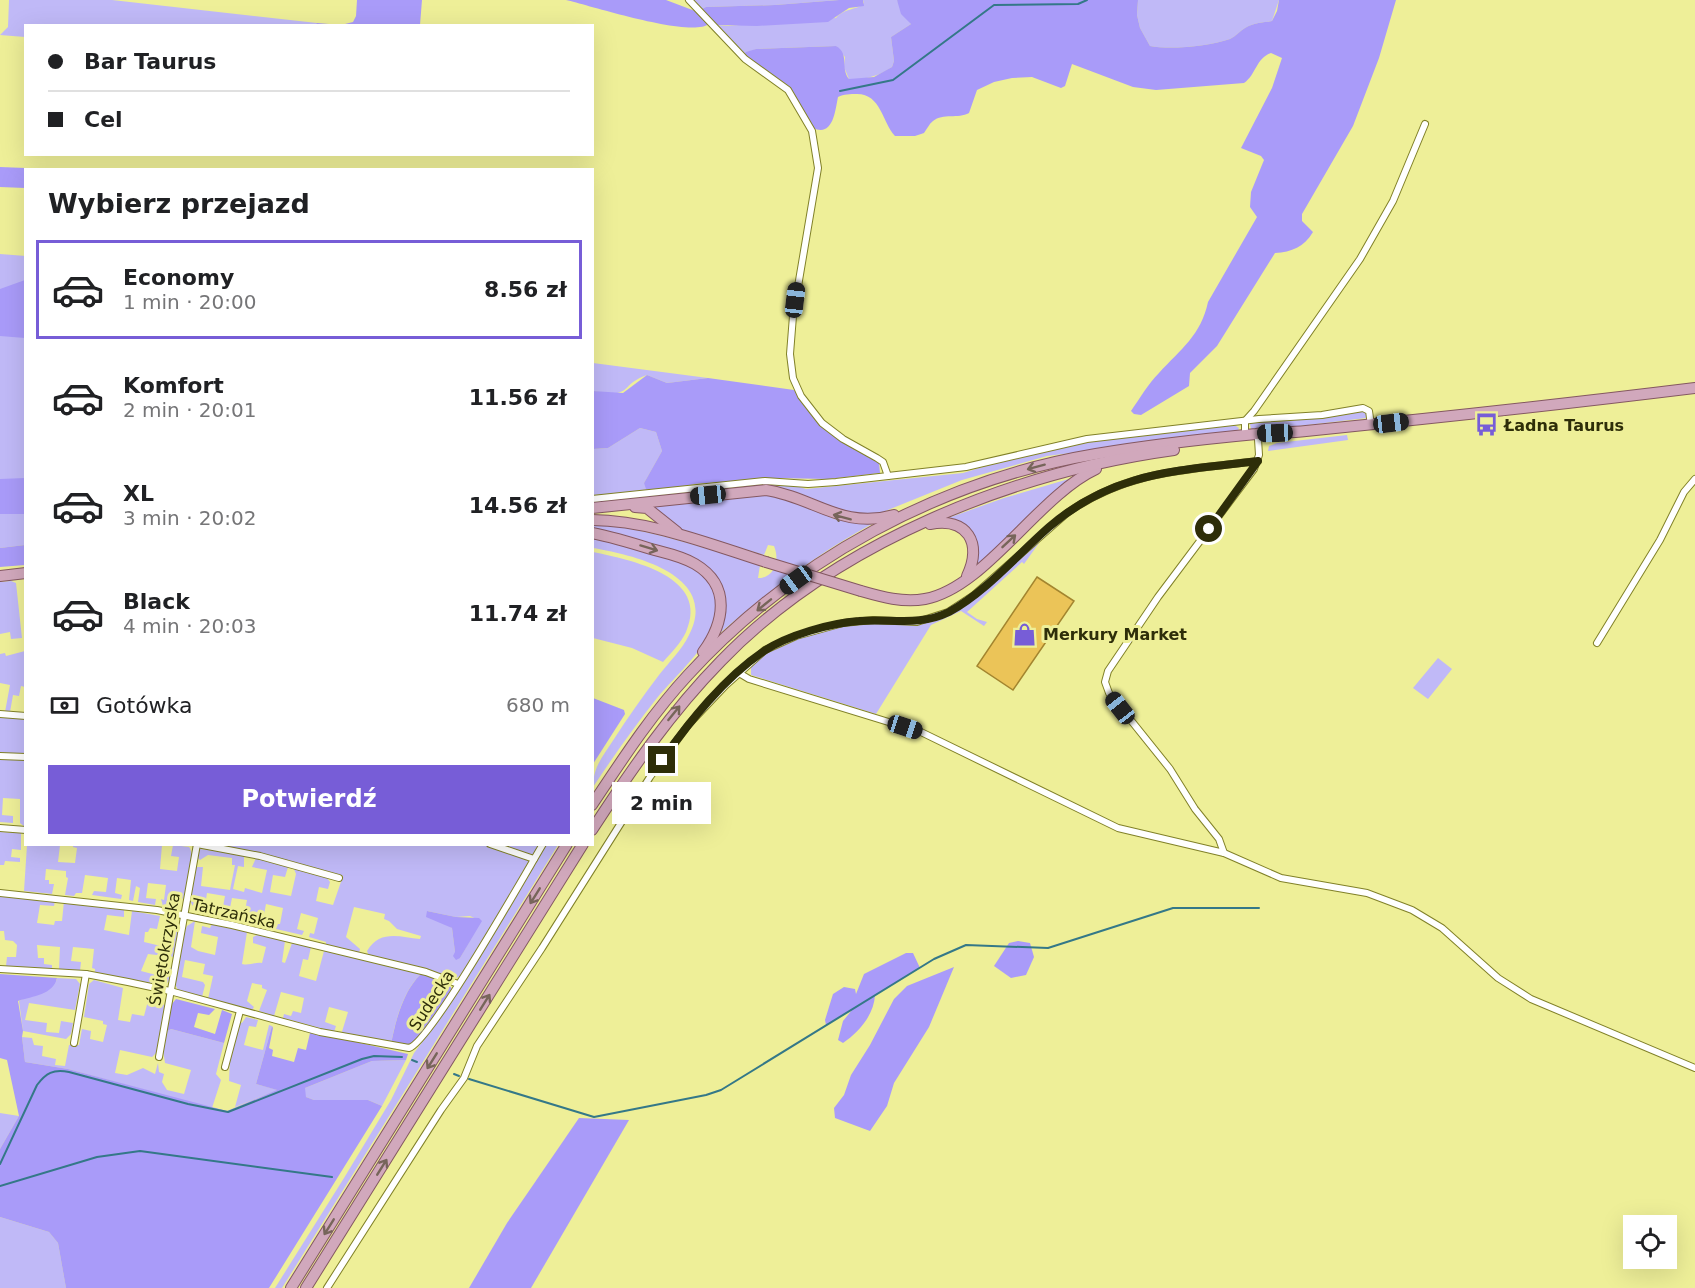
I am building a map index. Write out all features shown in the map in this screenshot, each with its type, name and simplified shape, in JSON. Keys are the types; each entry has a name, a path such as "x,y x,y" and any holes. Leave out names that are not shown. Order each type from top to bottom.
{"main road":[{"path":"594,802 649,721 688,675 760,607 812,568 868,534 920,508 975,485 1044,465 1129,449 1245,435 1293,433 1371,425 1695,388"},
{"path":"594,827 660,731 722,659 804,591 871,550 907,531 1005,490 1112,461 1171,450 1293,433"},
{"path":"594,520 681,535 861,591 892,599 914,600 933,597 965,579 1068,486 1112,461"},
{"path":"594,508 766,490 793,496 833,514 863,520 876,520 920,508"},
{"path":"614,506 647,508 681,535"},
{"path":"907,531 944,522 960,526 971,539 974,553 974,559 965,579"},
{"path":"594,534 679,557 694,564 713,581 722,614 717,631 688,675"},
{"path":"0,576 24,573"},
{"path":"291,1288 566,846"},
{"path":"306,1288 582,846"}],"street":[{"path":"689,0 744,59 788,90 812,131 818,168 793,315 790,354 793,378 801,396 822,423 843,439 883,462 888,476"},
{"path":"1245,435 1245,421 1360,259 1393,201 1425,124"},
{"path":"594,499 765,481 808,484 888,476 979,464 1088,439 1245,421 1322,415 1363,408 1369,411 1371,425"},
{"path":"1224,853 1219,839 1195,809 1170,769 1109,693 1105,681 1108,671 1158,597 1258,461 1258,439"},
{"path":"327,1288 441,1110 457,1089 477,1046 650,777 689,724 739,673 765,650 796,636 843,623 873,620 917,622 948,612 981,588 1066,513 1119,484 1168,472 1258,461"},
{"path":"1597,643 1660,540 1684,492 1695,479"},
{"path":"739,673 749,680 921,732 1118,828 1224,853 1281,878 1367,893 1412,910 1442,928 1498,978 1531,999 1695,1068"},
{"path":"0,714 24,716"},
{"path":"0,756 24,757"},
{"path":"0,828 24,830"},
{"name":"Świętokrzyska","path":"159,1057 197,846"},
{"path":"208,846 260,856 339,878"},
{"path":"496,846 534,859"},
{"name":"Sudecka","path":"0,969 86,974 170,991 351,1039 414,1047 425,1035 458,984 542,846"},
{"name":"Tatrzańska","path":"0,893 107,903 184,915 426,972 458,984"},
{"path":"74,1043 86,974"},
{"path":"225,1067 240,1011"}],"shaded area":[{"path":"9,0 112,0 317,23 24,24 24,37 0,35 8,27"},
{"path":"357,0 422,0 420,24 345,24 353,22 356,16"},
{"path":"566,0 666,0 695,11 709,24 682,27 662,24"},
{"path":"692,0 839,0 706,7 700,10"},
{"path":"863,0 897,0 911,24 891,37 894,61 892,67 866,78 849,79 844,67 845,57 836,46 756,49 744,55 715,25 836,18 843,12 864,3"},
{"path":"863,0 864,6 849,8 828,22 757,26 715,25 700,10 706,7"},
{"path":"897,0 1138,0 1137,15 1140,28 1150,46 1169,48 1212,44 1230,39 1252,25 1272,21 1279,0 1396,0 1379,58 1353,126 1302,214 1302,221 1313,232 1297,248 1275,253 1217,346 1190,373 1189,386 1141,415 1131,411 1151,382 1195,333 1205,314 1208,302 1257,217 1250,207 1251,192 1264,160 1261,156 1241,148 1272,88 1282,58 1271,53 1266,55 1244,83 1156,90 1133,87 1072,64 1065,86 1061,88 1032,77 994,82 977,90 969,113 937,119 924,133 915,136 895,136 876,104 865,95 857,94 838,97 834,116 829,126 820,130 813,128 786,84 744,55 756,49 836,46 843,53 846,75 849,79 874,77 892,67 894,61 891,37 911,24 901,14"},
{"path":"1138,0 1279,0 1272,21 1252,25 1230,39 1212,44 1169,48 1150,46 1140,28 1137,15"},
{"path":"0,167 26,168 24,188 0,187"},
{"path":"0,254 24,256 24,545 0,548"},
{"path":"24,280 24,338 0,336 0,289"},
{"path":"594,363 708,378 667,383 647,375 620,392 594,391"},
{"path":"647,375 667,383 708,378 794,390 826,430 879,462 880,473 829,479 772,478 694,484 676,489 646,489 644,483 662,451 656,432 640,428 608,448 594,449 594,391 623,393"},
{"path":"1363,411 1367,414 1366,418 1291,427 1251,429 1250,424 1257,421 1277,422"},
{"path":"1233,424 1239,428 1237,432 1047,456 962,480 878,514 844,513 782,488 594,504 594,502 765,483 791,484 806,489 963,473 999,462 1082,443"},
{"path":"640,428 656,432 662,451 644,483 658,491 594,495 594,449 608,448"},
{"path":"1347,435 1348,440 1268,451 1269,446 1277,443"},
{"path":"24,478 24,514 0,514 0,479"},
{"path":"1072,478 977,566 977,550 972,536 962,525 948,518 1004,498"},
{"path":"760,493 798,502 834,519 872,524 793,574 720,633 725,614 724,606 706,567 594,529 594,523 677,540 760,565 758,578 769,575 775,567 774,546 768,545 764,555 685,531 675,527 649,506"},
{"path":"594,537 651,551 680,561 704,576 711,585 717,607 716,618 707,639 648,709 594,786 595,773 603,756 641,699 683,646 695,614 693,597 683,583 650,563 594,548"},
{"path":"1039,543 1024,564 1022,562 967,612 987,622 984,626 961,611 931,625 876,714 751,675 751,667 760,658 788,642 823,630 868,622 924,623 948,616 976,598"},
{"path":"24,545 24,565 0,567 0,548"},
{"path":"594,552 627,560 663,574 678,584 687,597 691,613 686,632 663,662 632,648 594,638"},
{"path":"0,582 16,583 22,638 11,639 10,632 0,634"},
{"path":"24,651 24,687 21,686 19,696 13,695 10,712 5,712 10,685 0,683 0,654 5,653 6,656"},
{"path":"1438,658 1452,669 1428,699 1413,688"},
{"path":"594,698 624,710 625,714 594,762"},
{"path":"0,717 24,719 24,754 0,753"},
{"path":"0,758 24,759 24,826 20,823 20,799 3,798 2,815 13,816 13,823 0,822"},
{"path":"0,832 21,833 21,850 12,849 11,857 20,858 20,862 5,861 4,865 0,865"},
{"path":"27,846 60,846 58,862 75,863 77,848 73,846 162,846 160,869 177,871 179,857 171,856 173,846 189,847 191,852 190,879 183,897 175,908 163,906 161,899 164,900 166,885 148,883 146,898 156,899 155,905 138,902 140,888 136,886 133,901 129,900 131,880 117,878 115,893 122,895 121,899 92,895 94,891 106,892 108,878 85,875 82,893 76,893 74,896 65,895 68,878 66,871 46,869 45,880 49,880 49,884 54,884 52,894 24,891"},
{"path":"218,846 540,846 462,975 456,978 369,956 367,951 372,944 384,937 420,939 421,936 397,929 384,919 385,914 354,907 346,937 360,949 359,953 309,937 310,933 314,934 318,918 301,913 297,929 304,931 302,935 276,929 280,924 283,908 266,904 263,920 272,922 271,928 241,921 247,900 232,898 229,913 236,916 235,920 221,917 225,896 207,893 205,906 215,909 214,915 196,909 190,899 195,867 203,867 201,886 230,890 235,865 232,865 232,858 208,855 200,860 197,857 200,849 244,855 244,867 238,866 233,889 244,892 245,888 262,893 267,870 252,867 256,858 288,867 285,877 273,875 270,892 291,896 296,874 294,869 297,868 327,878 330,882 328,889 319,887 316,901 333,905 343,876 264,855","holes":["427,911 456,917 470,916 481,921 460,958 455,952 452,928"]},
{"path":"545,846 557,846 282,1288 275,1288 391,1100 414,1053 429,1033"},
{"path":"0,896 55,900 54,906 40,905 37,923 54,925 55,921 62,921 64,901 124,909 124,917 107,915 104,930 129,935 132,911 160,916 157,929 150,928 148,932 145,932 144,942 165,947 170,917 175,920 178,929 174,957 148,954 141,971 160,976 163,967 171,968 170,980 165,985 160,985 95,972 92,968 94,949 73,947 71,961 81,962 80,971 59,969 60,947 37,945 38,958 44,958 44,964 52,965 52,969 6,966 7,957 16,957 17,945 13,941 5,940 4,931 0,931"},
{"path":"427,911 456,917 479,918 482,921 460,958 456,960 453,956 455,952 452,928 426,917"},
{"path":"195,921 191,947 215,955 218,937 201,933 202,926 210,928 212,924 247,932 242,964 262,963 266,947 253,943 253,937 257,935 285,941 282,962 285,963 292,943 311,947 308,960 303,959 299,976 316,981 324,951 421,974 405,998 391,1045 341,1035 348,1012 329,1007 325,1022 336,1026 334,1032 283,1018 284,1014 291,1016 293,1011 301,1013 304,998 281,992 274,1016 259,1011 267,990 262,988 262,985 252,983 247,1001 254,1007 252,1010 208,999 213,976 203,974 205,964 185,960 182,977 203,982 205,985 202,997 178,990 175,984 184,933 187,926"},
{"path":"1018,941 1030,943 1034,957 1026,975 1011,978 994,966 1009,943"},
{"path":"906,953 913,953 920,968 875,995 869,1016 860,1028 843,1043 838,1040 843,1021 852,1010 826,1025 825,1020 833,994 844,987 855,989 856,994 864,974"},
{"path":"954,967 929,1027 894,1083 887,1106 870,1131 835,1118 834,1108 844,1095 851,1075 894,999 907,986"},
{"path":"0,974 57,978 55,984 47,991 18,1001 25,1062 68,1069 227,1111 277,1090 256,1084 272,1026 269,1048 273,1050 272,1056 294,1062 298,1048 306,1050 310,1033 313,1032 408,1054 406,1060 372,1061 305,1088 306,1097 314,1100 368,1100 382,1106 269,1288 66,1288 58,1243 49,1232 0,1217 0,1149 19,1116 7,1060 0,1058"},
{"path":"421,974 446,981 452,989 429,1026 410,1047 391,1045 405,998"},
{"path":"57,978 76,979 80,984 75,1010 29,1003 25,1020 47,1023 46,1032 59,1033 61,1021 73,1023 71,1034 66,1039 23,1031 19,1001"},
{"path":"94,980 123,988 118,1020 130,1022 132,1014 144,1016 148,1001 165,1005 157,1052 152,1057 120,1050 115,1073 127,1075 143,1068 155,1074 158,1063 159,1072 164,1074 162,1082 167,1090 184,1094 191,1070 165,1063 163,1050 167,1031 171,1029 224,1043 216,1074 221,1080 212,1108 68,1069 25,1062 22,1037 32,1038 34,1045 43,1046 42,1056 56,1059 55,1065 65,1066 69,1045 79,1045 82,1029 91,1031 90,1039 103,1042 107,1025 103,1024 103,1021 84,1017 89,984"},
{"path":"176,999 215,1009 209,1015 198,1013 194,1027 215,1034 222,1010 232,1014 224,1043 171,1029 167,1031 171,1005"},
{"path":"246,1017 258,1020 256,1027 249,1026 244,1045 263,1050 269,1025 272,1026 256,1084 278,1090 235,1107 241,1085 229,1081 230,1058 239,1022 242,1023"},
{"path":"406,1060 382,1106 368,1100 314,1100 306,1097 304,1093 305,1088 372,1061"},
{"path":"0,1113 19,1116 0,1149"},
{"path":"579,1118 629,1120 531,1288 469,1288 507,1223"},
{"path":"0,1217 49,1232 58,1243 66,1288 0,1288"}],"building":[{"name":"Merkury Market","path":"1037,577 1074,601 1013,690 977,666"}],"waterway":[{"path":"840,91 893,80 994,5 1078,4 1087,0"},
{"path":"469,1079 594,1117 706,1095 721,1090 934,959 966,945 1048,948 1173,908 1259,908"},
{"path":"0,1164 37,1085 44,1077 54,1072 69,1072 188,1104 228,1112 362,1059 374,1056 402,1057"},
{"path":"412,1060 417,1062"},
{"path":"454,1074 459,1076"},
{"path":"0,1186 97,1157 140,1151 332,1177"}],"place":[{"name":"Ładna Taurus","path":"1486,425"},
{"name":"Merkury Market","path":"1025,634"}],"route":[{"path":"662,760 689,724 726,684 765,650 796,636 843,623 873,620 917,622 934,618 960,605 1066,513 1102,492 1119,484 1152,475 1258,461 1209,529"}]}
